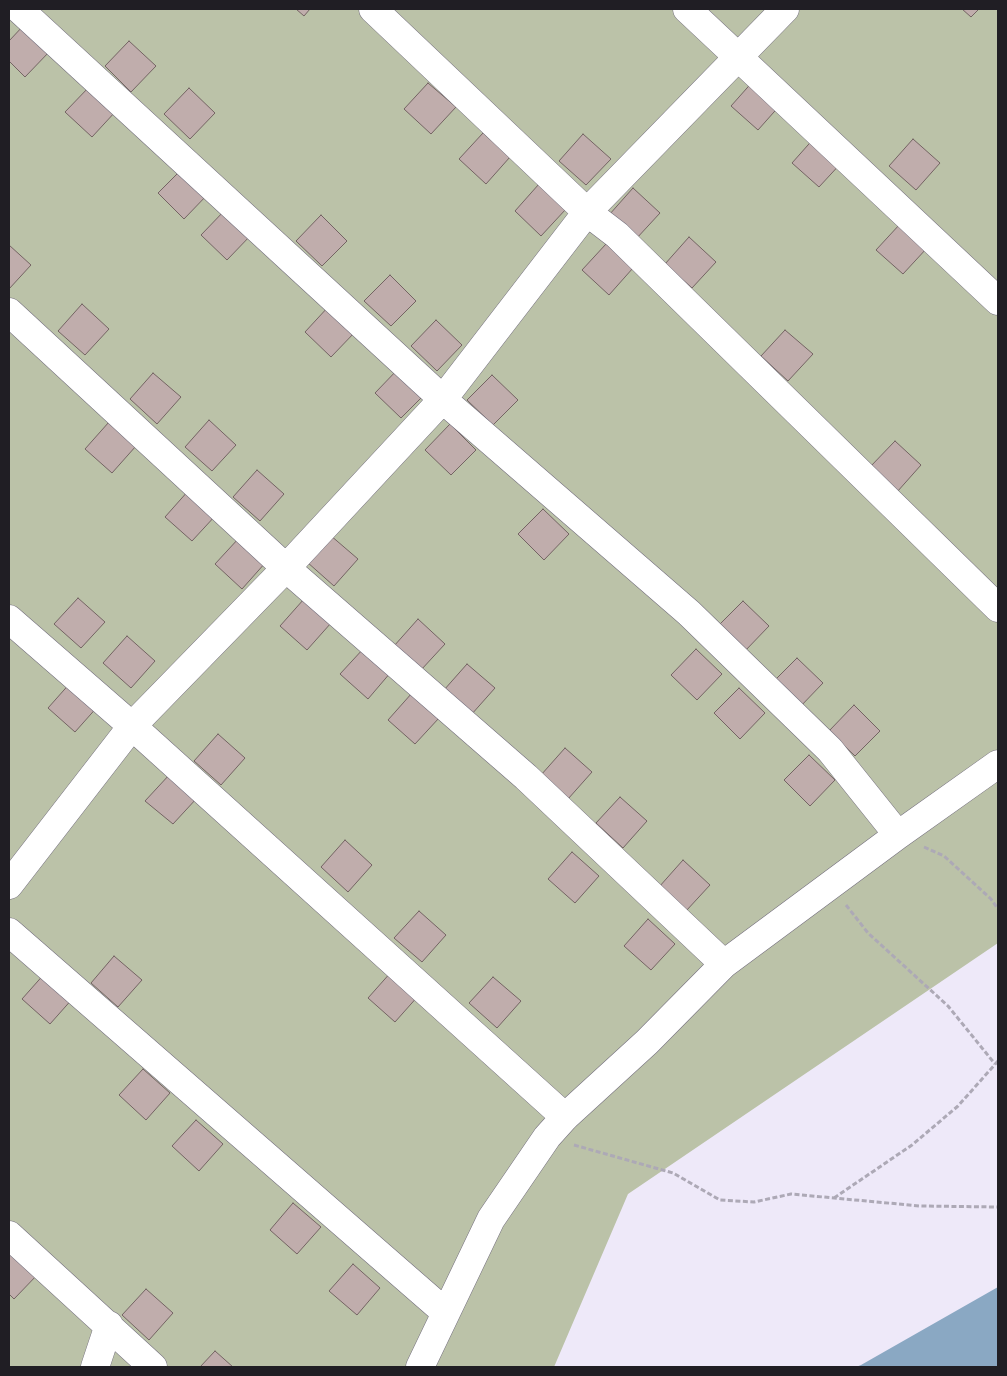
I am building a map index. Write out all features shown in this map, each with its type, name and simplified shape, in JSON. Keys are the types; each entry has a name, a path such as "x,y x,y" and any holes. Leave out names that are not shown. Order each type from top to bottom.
{"street":[{"path":"19,9 443,399 689,613 830,750 898,835"},
{"path":"373,9 587,212 617,235 998,608"},
{"path":"687,9 998,301"},
{"path":"9,885 132,726 286,568 443,399 587,212 784,9"},
{"path":"9,312 286,568 526,777 724,964"},
{"path":"9,618 132,726 565,1117"},
{"path":"420,1367 491,1219 547,1137 565,1117 647,1042 724,964 898,835 998,764"},
{"path":"9,932 445,1312"},
{"path":"9,1236 153,1367"},
{"path":"95,1367 109,1325"}],"path":[{"path":"898,835 944,856 991,899 998,909"},
{"path":"831,886 868,933 948,1006 997,1062 958,1106 912,1145 834,1199"},
{"path":"547,1137 673,1173 720,1200 754,1202 791,1194 920,1206 998,1207"}],"green space":[{"path":"9,9 998,9 998,943 628,1194 554,1367 9,1367"}],"water":[{"path":"998,1287 998,1367 856,1367 861,1365"}],"building":[{"path":"296,9 310,9 304,16"},
{"path":"962,9 979,9 971,17"},
{"path":"24,25 50,51 25,77 9,61 9,41"},
{"path":"129,41 156,66 131,92 105,66"},
{"path":"755,79 782,103 758,130 731,106"},
{"path":"428,83 456,107 431,134 404,109"},
{"path":"90,86 116,111 92,137 65,112"},
{"path":"189,88 215,113 190,139 164,114"},
{"path":"483,133 510,157 486,184 459,159"},
{"path":"583,134 611,159 586,185 559,161"},
{"path":"816,136 843,161 819,187 792,163"},
{"path":"913,139 940,163 916,190 889,166"},
{"path":"183,168 209,193 184,219 158,193"},
{"path":"539,184 566,209 541,236 515,211"},
{"path":"633,188 660,213 636,239 609,215"},
{"path":"226,209 252,234 227,260 201,235"},
{"path":"321,215 347,241 322,266 296,241"},
{"path":"900,224 927,248 903,274 876,250"},
{"path":"689,237 716,262 692,288 665,264"},
{"path":"606,244 633,268 609,295 582,270"},
{"path":"9,245 31,265 9,289"},
{"path":"390,275 416,301 391,326 364,301"},
{"path":"82,304 109,329 85,355 58,331"},
{"path":"329,306 356,331 331,357 305,332"},
{"path":"436,320 462,345 437,371 411,346"},
{"path":"785,330 813,354 788,381 761,356"},
{"path":"400,367 426,393 401,418 375,393"},
{"path":"153,373 181,397 157,424 130,399"},
{"path":"492,375 518,400 493,425 467,400"},
{"path":"209,420 236,445 212,471 185,447"},
{"path":"109,422 136,446 112,473 85,449"},
{"path":"450,424 476,450 451,475 425,450"},
{"path":"895,441 921,465 897,492 870,467"},
{"path":"257,470 284,494 260,521 233,497"},
{"path":"189,490 216,515 192,541 165,517"},
{"path":"543,509 569,534 544,560 518,534"},
{"path":"330,535 358,559 334,586 307,562"},
{"path":"239,538 266,562 242,589 215,564"},
{"path":"78,598 105,622 81,648 54,624"},
{"path":"304,599 331,623 307,650 280,626"},
{"path":"743,601 769,626 744,652 718,626"},
{"path":"418,619 445,644 421,670 394,646"},
{"path":"127,636 155,661 131,688 103,663"},
{"path":"364,648 391,672 368,699 340,674"},
{"path":"696,649 722,674 697,700 671,675"},
{"path":"797,658 823,683 798,709 772,683"},
{"path":"467,664 495,688 471,715 444,690"},
{"path":"72,681 99,705 75,732 48,708"},
{"path":"739,688 765,713 740,739 714,713"},
{"path":"412,693 439,718 415,744 388,720"},
{"path":"854,705 880,731 855,756 829,731"},
{"path":"218,734 245,758 221,785 194,761"},
{"path":"565,748 592,772 568,799 541,775"},
{"path":"809,755 835,780 810,806 784,780"},
{"path":"170,774 197,798 173,824 145,801"},
{"path":"620,797 647,821 623,848 596,823"},
{"path":"345,840 372,865 348,892 321,867"},
{"path":"572,852 599,876 575,903 548,879"},
{"path":"683,860 710,885 686,911 659,887"},
{"path":"419,911 446,935 422,962 394,938"},
{"path":"648,919 675,944 651,970 624,946"},
{"path":"114,956 142,980 118,1007 91,983"},
{"path":"392,971 419,995 395,1022 368,998"},
{"path":"46,972 74,997 50,1024 22,999"},
{"path":"493,977 521,1001 497,1028 469,1003"},
{"path":"143,1069 170,1093 146,1120 119,1095"},
{"path":"196,1120 223,1144 199,1171 172,1146"},
{"path":"293,1203 321,1227 297,1254 270,1230"},
{"path":"9,1251 39,1273 14,1299 9,1294"},
{"path":"353,1264 380,1288 357,1315 329,1291"},
{"path":"146,1289 173,1313 149,1340 122,1315"},
{"path":"215,1351 233,1367 200,1367"}]}
